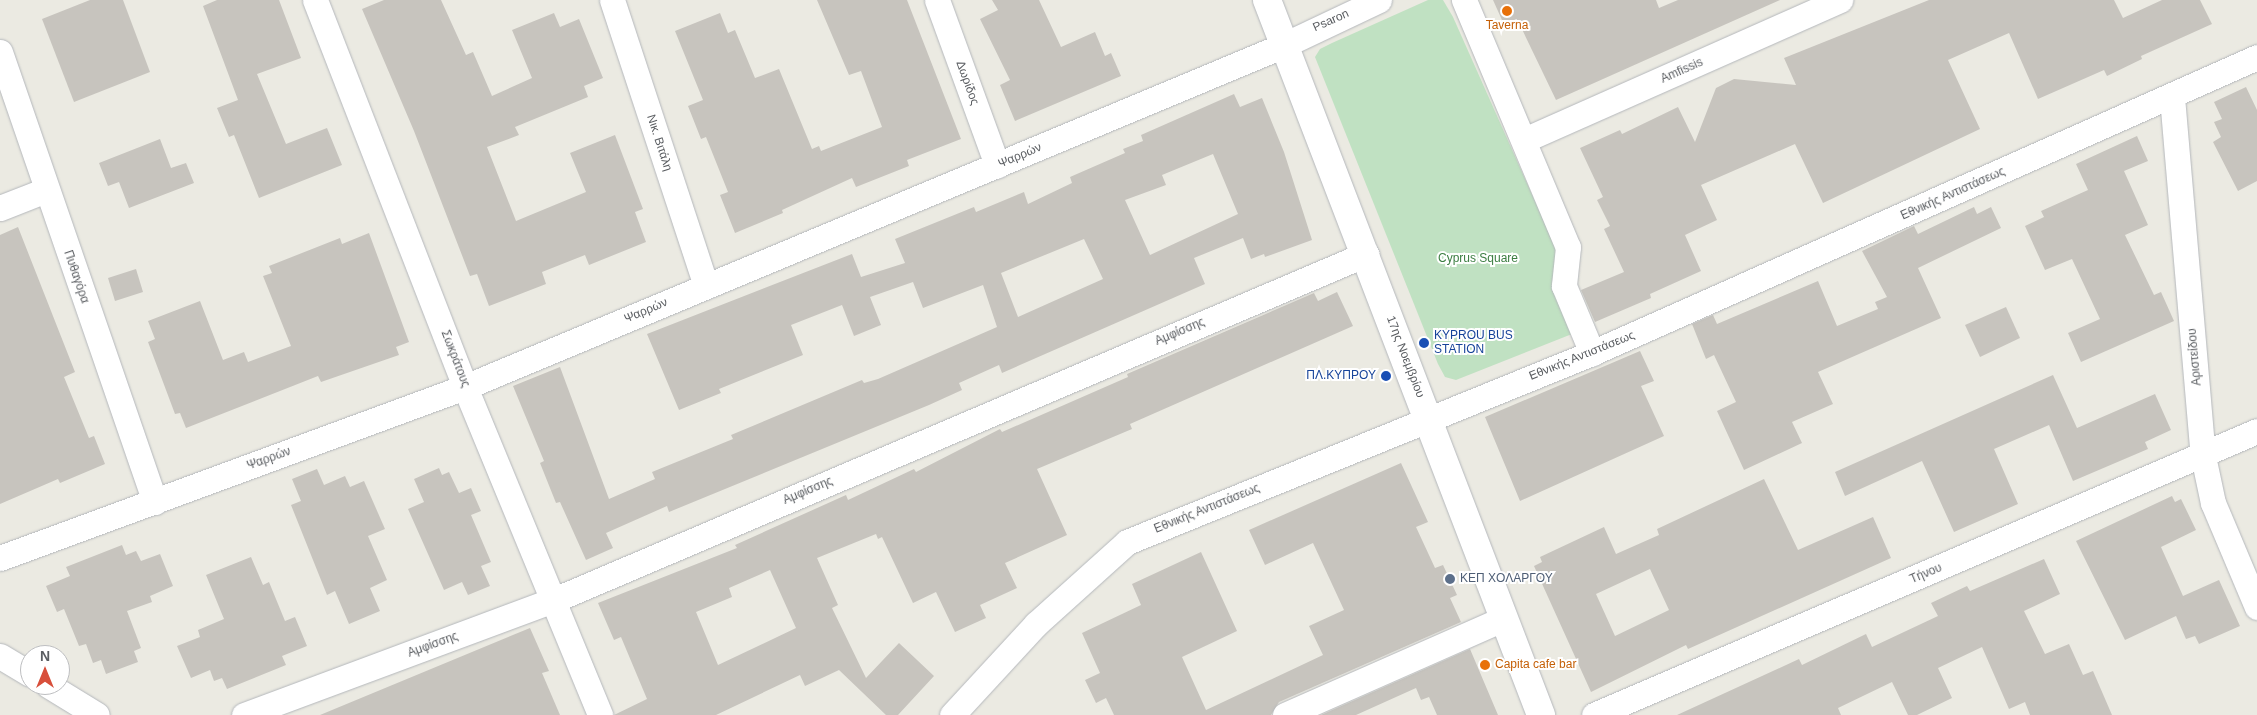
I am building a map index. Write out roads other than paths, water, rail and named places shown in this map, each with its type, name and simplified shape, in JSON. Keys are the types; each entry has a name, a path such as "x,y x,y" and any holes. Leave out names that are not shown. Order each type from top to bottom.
{"street":[{"name":"Σωκράτους","path":"315,0 466,387 600,715"},
{"name":"Νικ. Βιτάλη","path":"612,0 706,286"},
{"name":"Δωρίδος","path":"937,0 998,165"},
{"name":"17ης Νοεμβρίου","path":"1267,0 1366,254 1541,715"},
{"name":"Psaron","path":"1284,45 1379,0"},
{"path":"1464,0 1568,247 1564,286 1592,353"},
{"name":"Amfissis","path":"1524,140 1840,0"},
{"name":"Ψαρρών","path":"0,558 466,387 1284,45"},
{"name":"Πυθαγόρα","path":"0,52 154,502"},
{"name":"Εθνικής Αντιστάσεως","path":"952,715 1036,624 1127,542 1428,418 1592,353 2172,97 2257,57"},
{"name":"Αριστείδου","path":"2172,97 2203,456 2213,503 2257,606"},
{"path":"0,208 46,190"},
{"name":"Αμφίσσης","path":"244,715 554,600 1366,254"},
{"name":"Τήνου","path":"1594,715 2257,432"},
{"path":"1285,715 1503,619"},
{"path":"0,656 20,668"},
{"path":"64,695 97,715"}],"place":[{"name":"Taverna","path":"1507,11"},
{"name":"KYPROU BUS STATION","path":"1424,343"},
{"name":"ΠΛ.ΚΥΠΡΟΥ","path":"1386,376"},
{"name":"ΚΕΠ ΧΟΛΑΡΓΟΥ","path":"1450,579"},
{"name":"Capita cafe bar","path":"1485,665"}],"park label":[{"name":"Cyprus Square","path":"1478,259"}]}
